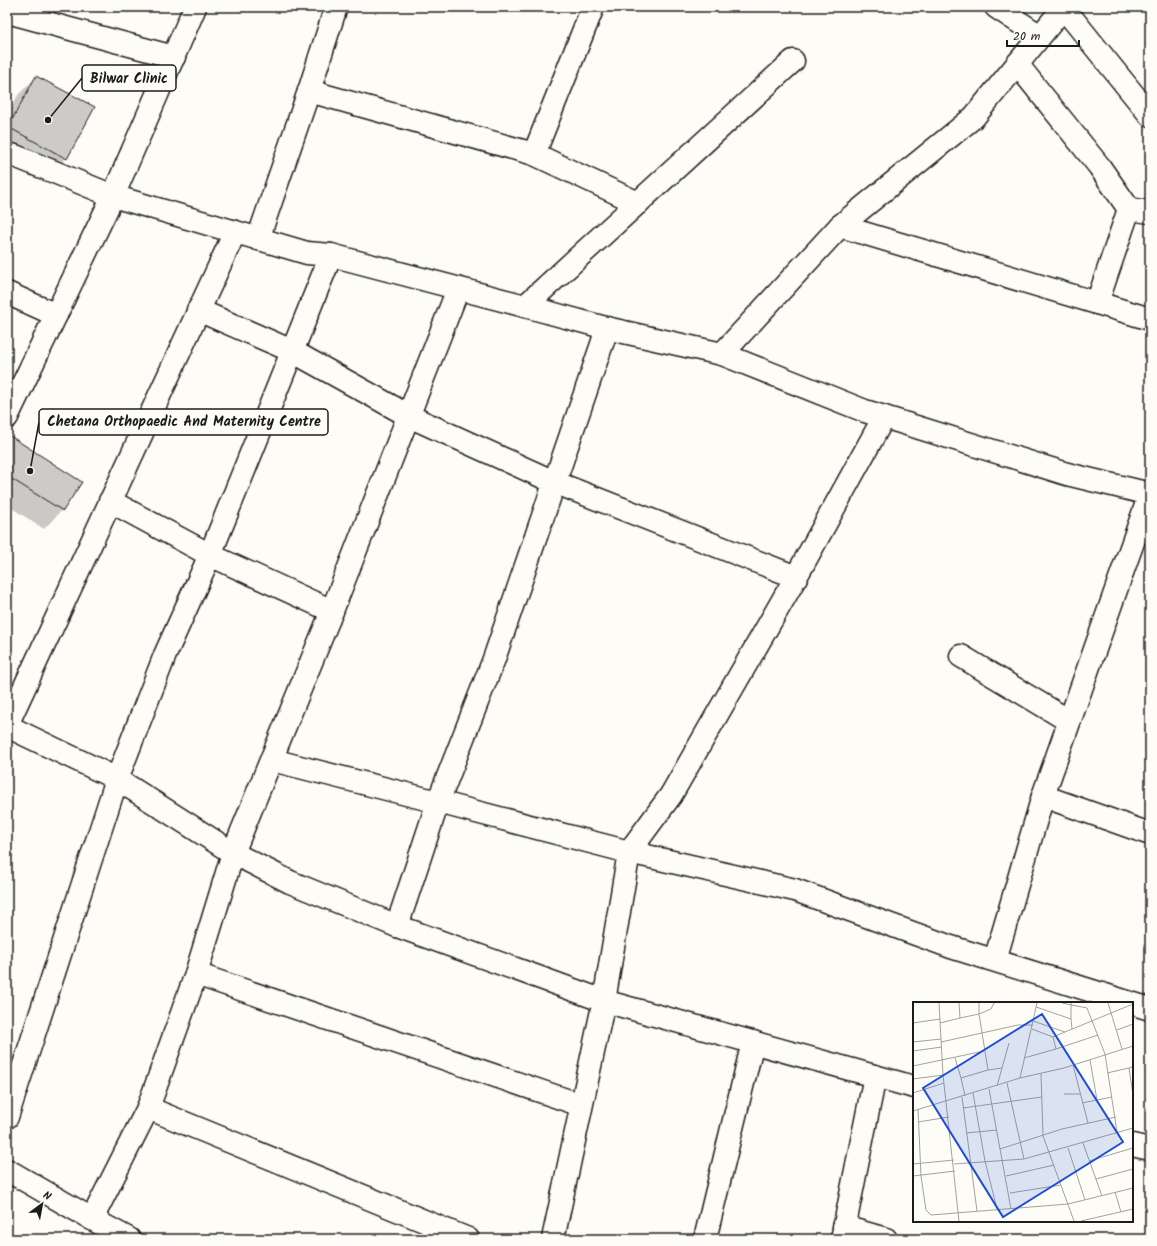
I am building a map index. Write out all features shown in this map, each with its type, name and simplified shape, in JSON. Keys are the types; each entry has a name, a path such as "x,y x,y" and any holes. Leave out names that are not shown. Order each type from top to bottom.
{"street":[{"path":"7,417 113,196 195,7"},
{"path":"258,239 336,7"},
{"path":"534,154 593,7"},
{"path":"996,7 1040,36"},
{"path":"722,354 840,226 974,117 1063,7 1150,115"},
{"path":"7,12 174,57"},
{"path":"526,306 793,61"},
{"path":"1017,64 1099,166 1140,210 1097,303"},
{"path":"309,91 534,154 638,203"},
{"path":"7,154 113,196 307,253 331,255 606,328 722,354 865,411 1067,474 1150,494 1043,796 995,960"},
{"path":"840,226 1150,319"},
{"path":"234,232 7,725 117,779 234,853 290,882 397,926 604,1001 913,1087"},
{"path":"7,1117 117,779 165,655 210,555 331,255"},
{"path":"92,1219 148,1108 196,974 234,853 332,611 458,289"},
{"path":"7,293 56,315"},
{"path":"198,310 292,351 409,416 554,482 796,578"},
{"path":"397,926 438,802 494,659 603,341 606,328"},
{"path":"553,1239 604,1001 629,852 671,795 796,578 884,417"},
{"path":"110,501 210,555 332,611"},
{"path":"961,656 1069,721"},
{"path":"272,760 629,852 794,890 951,947 1128,1002"},
{"path":"1043,796 1150,834"},
{"path":"196,974 582,1105"},
{"path":"1133,1004 1150,1009"},
{"path":"705,1239 753,1042"},
{"path":"875,1076 843,1233 886,1239"},
{"path":"148,1108 468,1239"},
{"path":"1133,1145 1150,1149"},
{"path":"7,1170 129,1239"}],"building":[{"path":"36,76 95,107 67,159 8,127"},
{"path":"7,434 82,482 63,511 7,476"}],"place":[{"name":"Bilwar Clinic","path":"48,120"},
{"name":"Chetana Orthopaedic And Maternity Centre","path":"30,471"}]}
